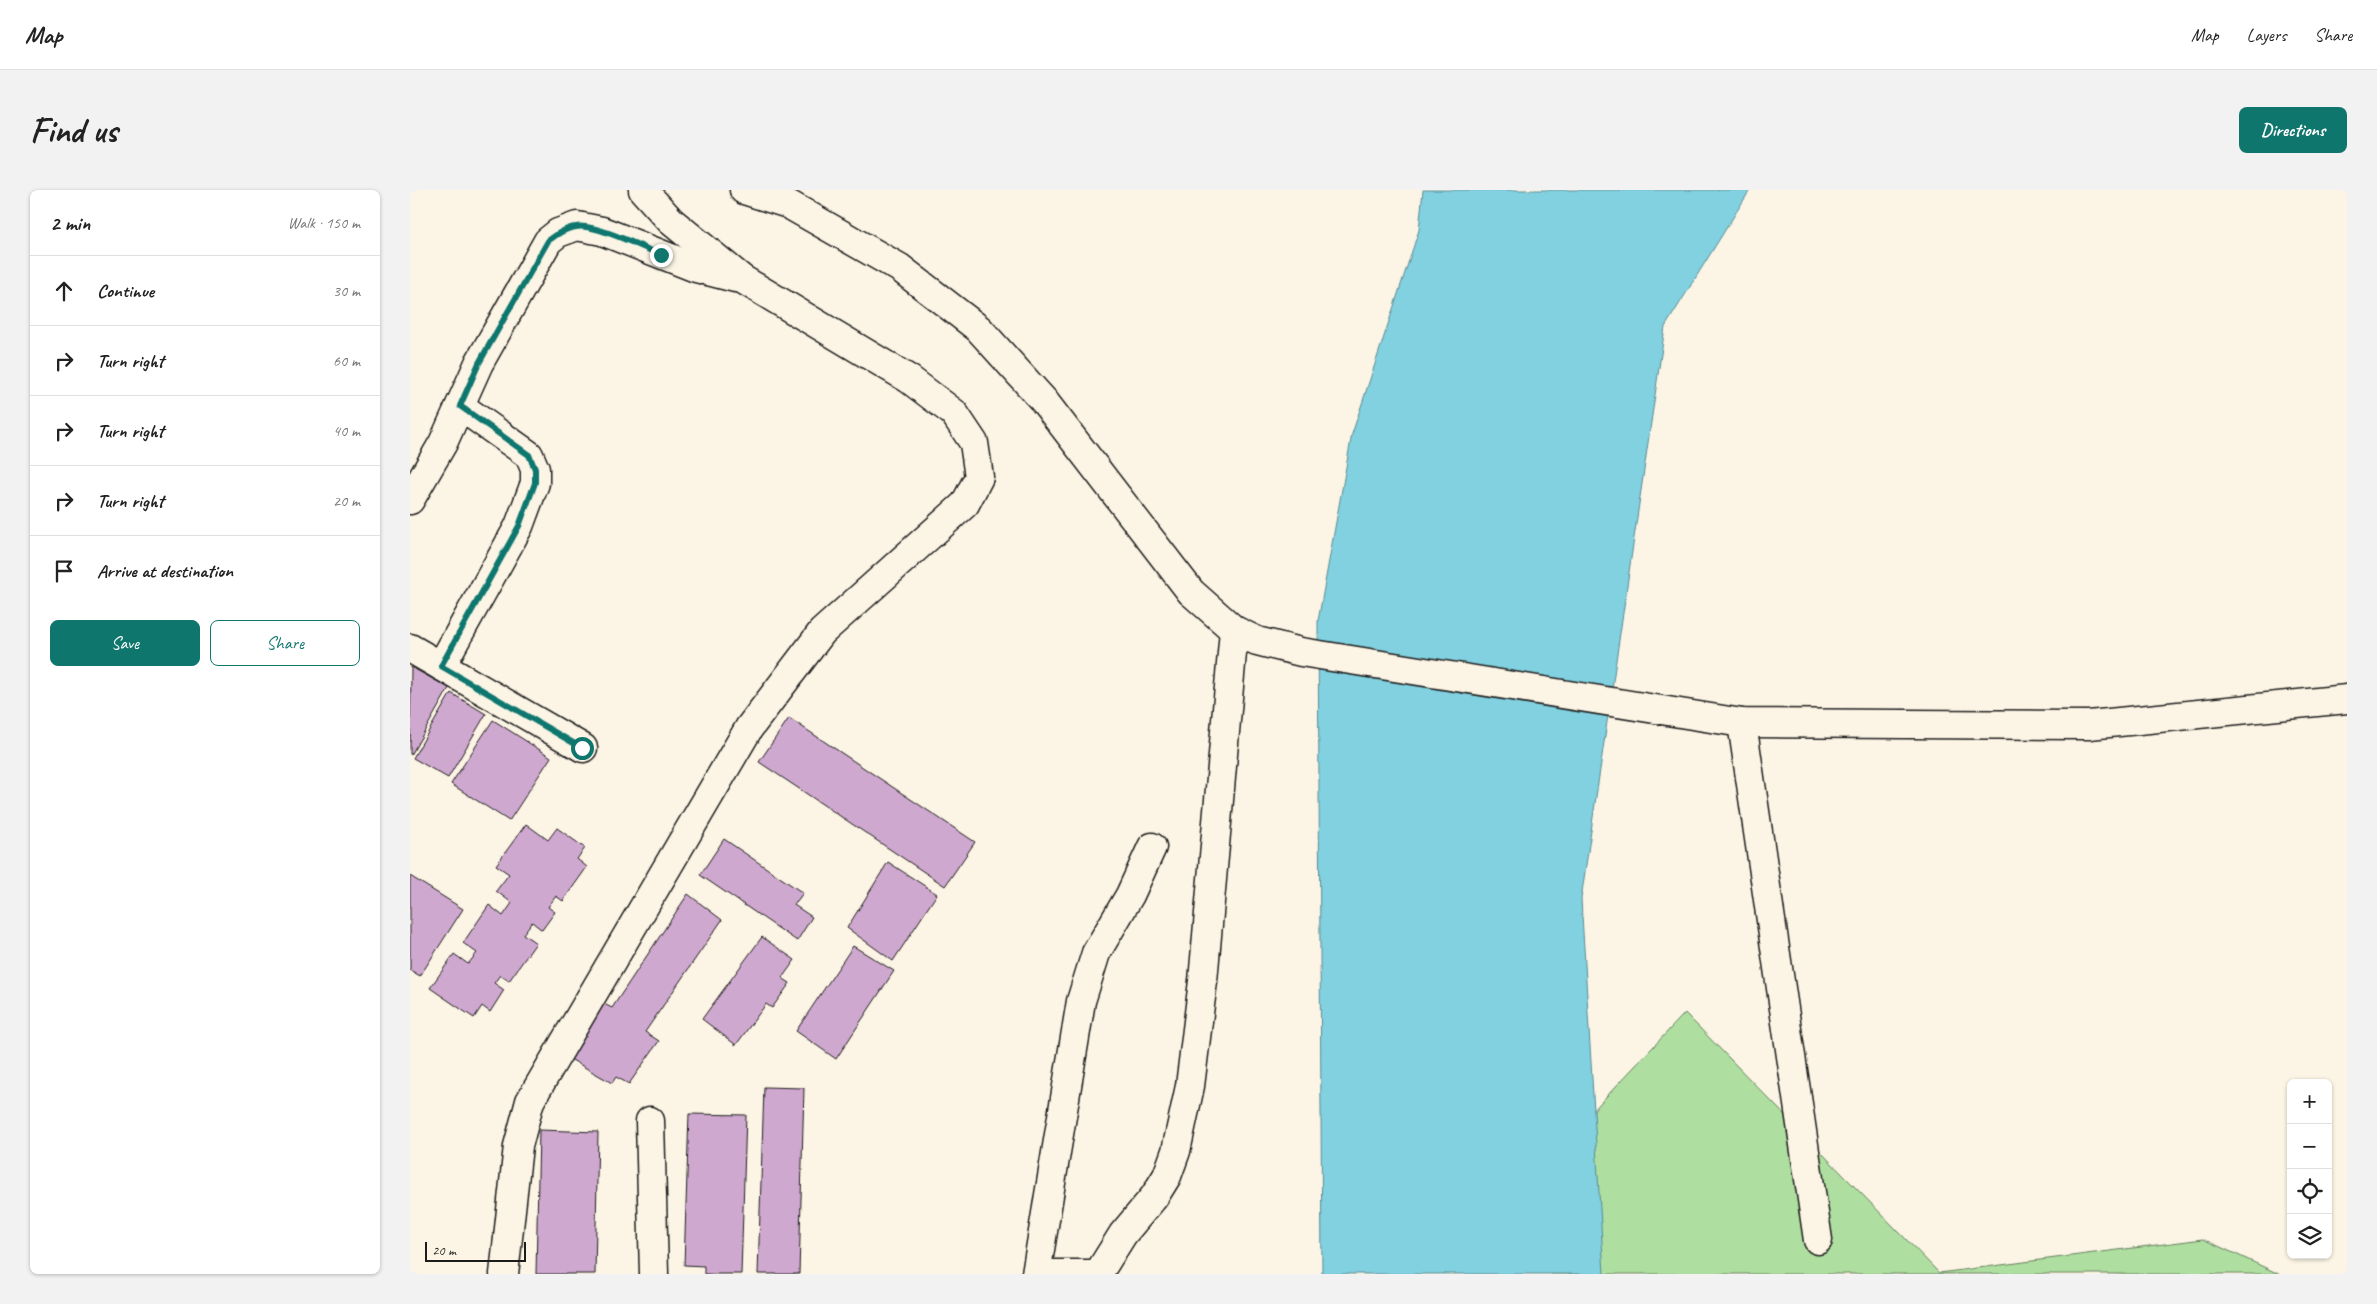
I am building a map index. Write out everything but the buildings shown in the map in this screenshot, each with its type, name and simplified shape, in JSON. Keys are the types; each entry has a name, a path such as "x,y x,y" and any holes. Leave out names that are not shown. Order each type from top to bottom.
{"street":[{"path":"504,1274 518,1146 530,1101 749,728 822,632 965,504 979,478 974,443 954,413 909,379 742,279 671,220 643,190"},
{"path":"744,190 788,204 900,268 979,329 1044,401 1191,592 1234,630 1257,641 1301,652 1742,723 2089,725 2347,699"},
{"path":"410,500 443,443 479,363 548,241 558,233 577,226 602,231 696,268 742,279"},
{"path":"441,666 519,526 535,483 535,469 529,455 460,406"},
{"path":"1152,847 1130,895 1096,953 1081,1001 1037,1274 1097,1274 1123,1234 1154,1197 1167,1176 1176,1151 1190,1086 1203,981 1234,630"},
{"path":"410,648 582,748"},
{"path":"1742,723 1818,1240"},
{"path":"650,1122 654,1274"}],"green space":[{"path":"1685,1013 1939,1273 2203,1239 2279,1274 1551,1274 1556,1150"}],"water":[{"path":"1423,190 1750,190 1665,327 1581,899 1604,1274 1322,1274 1318,621 1352,434 1419,230"}],"route":[{"path":"582,748 441,666 519,526 535,483 535,469 529,455 460,406 479,363 548,241 558,233 577,226 602,231 661,255"}]}
